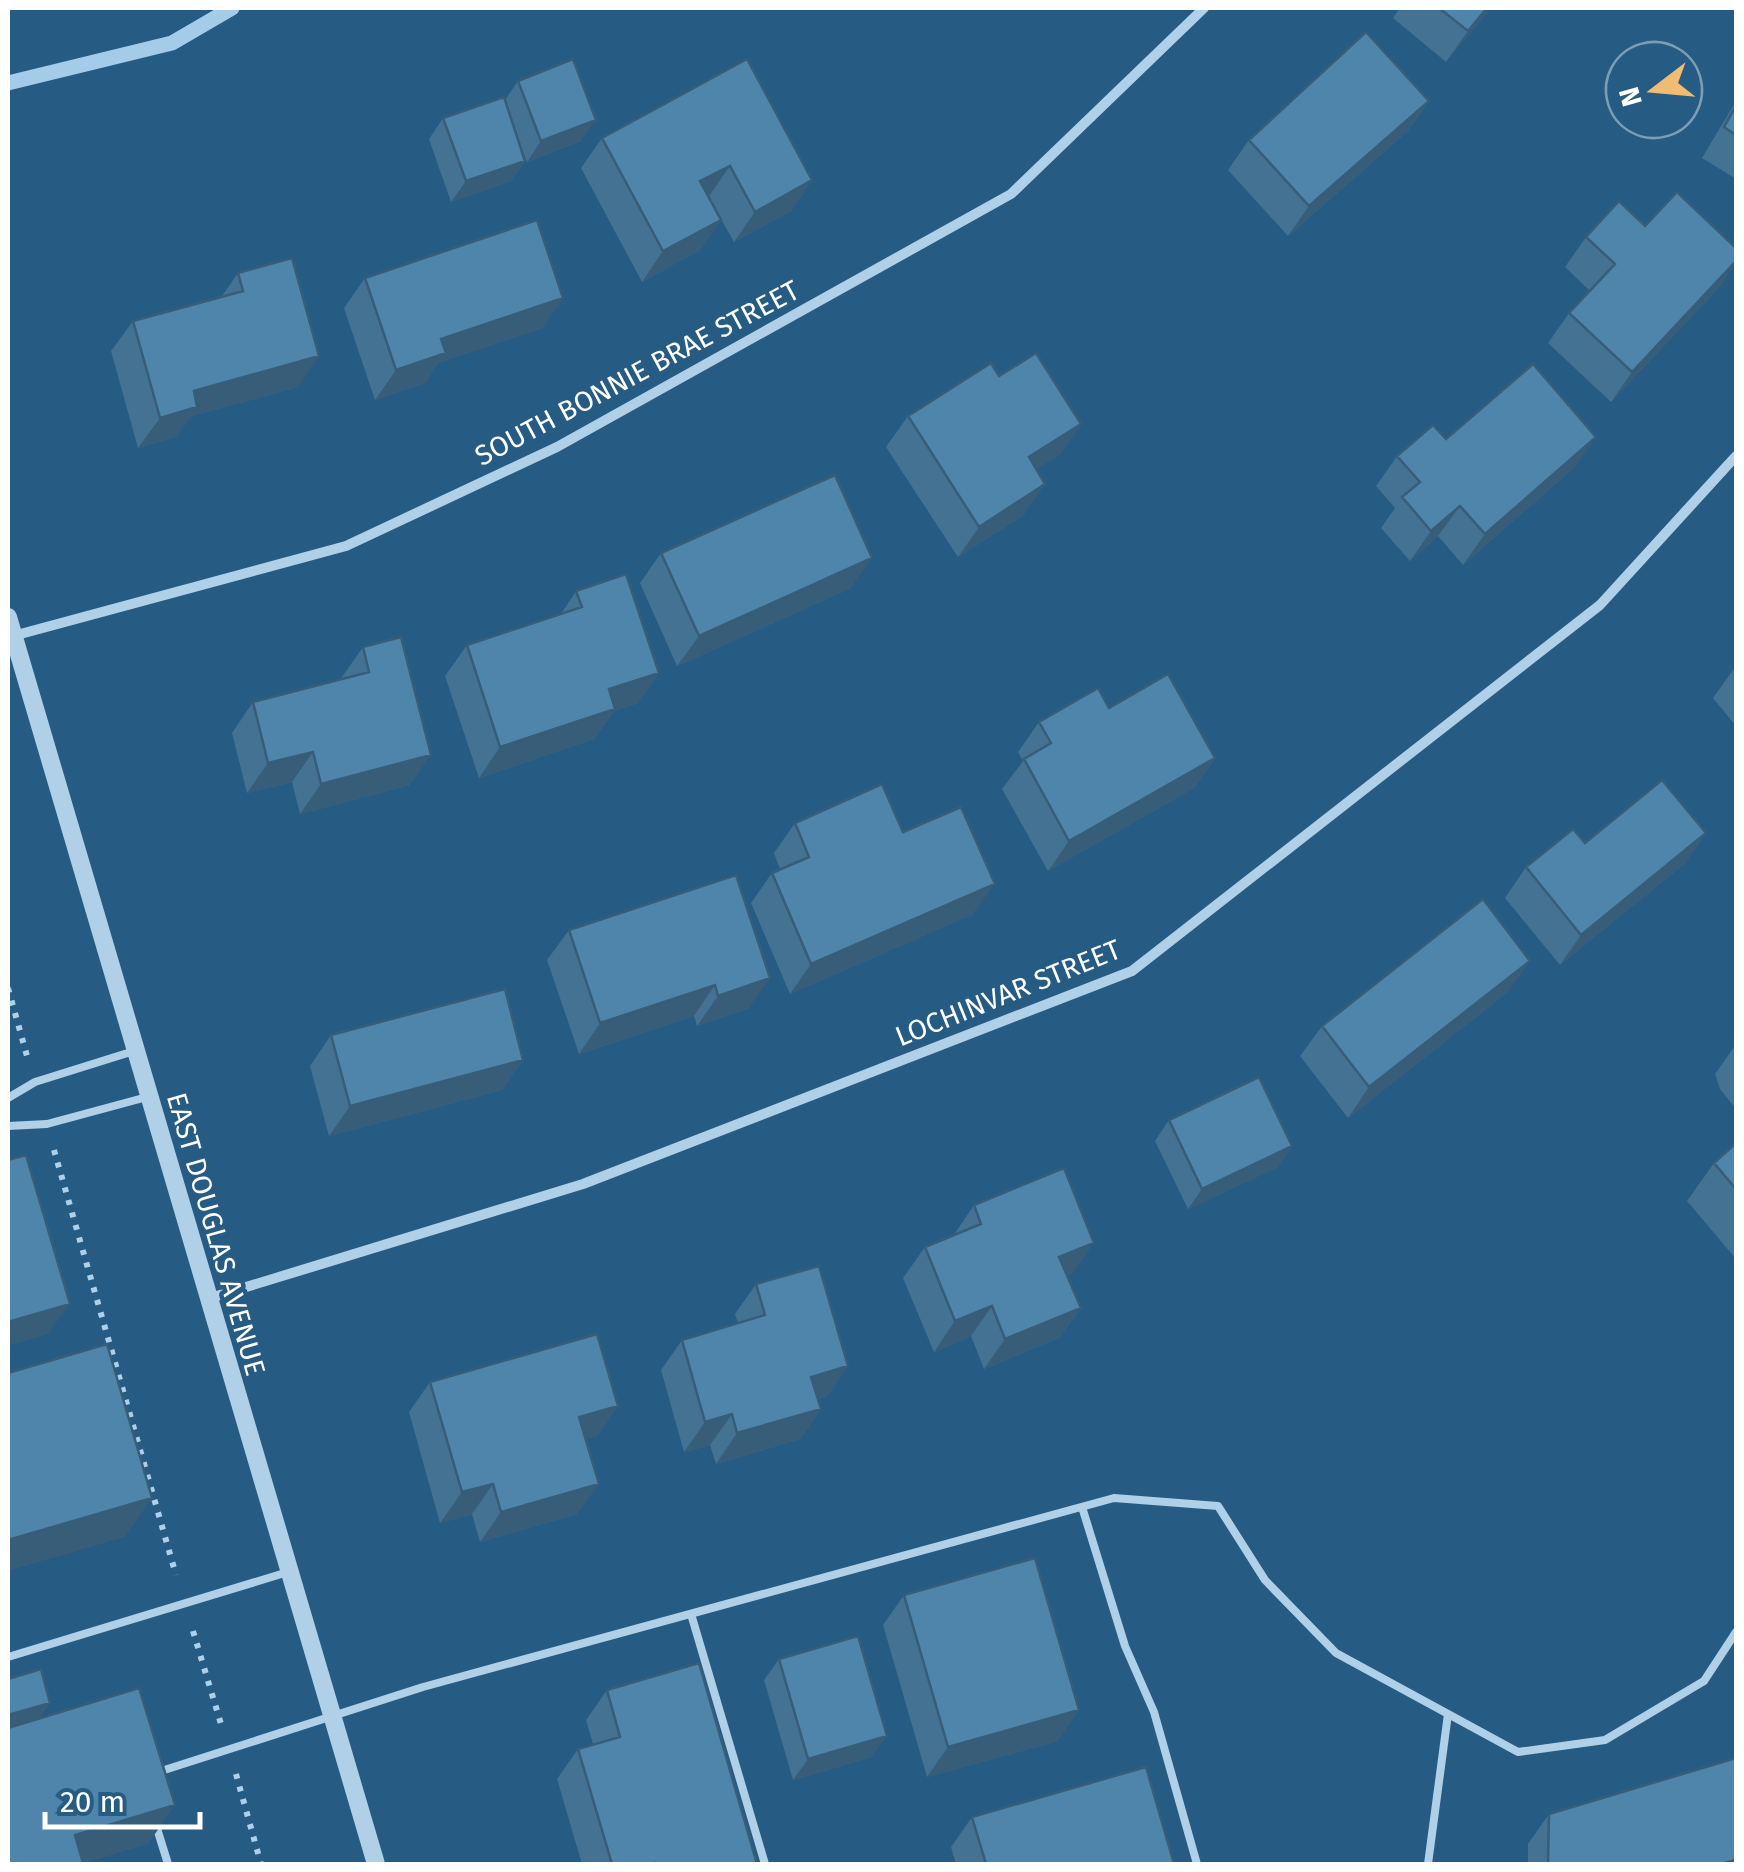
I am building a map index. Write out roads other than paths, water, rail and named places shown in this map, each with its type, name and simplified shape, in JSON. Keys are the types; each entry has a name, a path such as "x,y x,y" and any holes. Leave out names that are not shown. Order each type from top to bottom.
{"street":[{"name":"SOUTH BONNIE BRAE STREET","path":"9,624 346,546 557,447 1010,194 1204,8"},
{"name":"LOCHINVAR STREET","path":"206,1300 583,1184 1132,971 1600,605 1736,456"},
{"name":"EAST DOUGLAS AVENUE","path":"9,624 376,1864"}],"lane":[{"path":"8,1098 35,1082 134,1051"},
{"path":"8,1126 47,1124 148,1097"},
{"path":"146,1782 158,1770 423,1686 1114,1498 1218,1506 1265,1580 1336,1653 1518,1752 1605,1740 1704,1681 1735,1636"},
{"path":"1082,1508 1125,1646 1154,1712 1196,1864"},
{"path":"8,1657 288,1572"},
{"path":"690,1614 766,1864"},
{"path":"1428,1864 1448,1714"},
{"path":"153,1813 168,1864"}],"waterway":[{"path":"8,83 172,43 232,8"}]}
